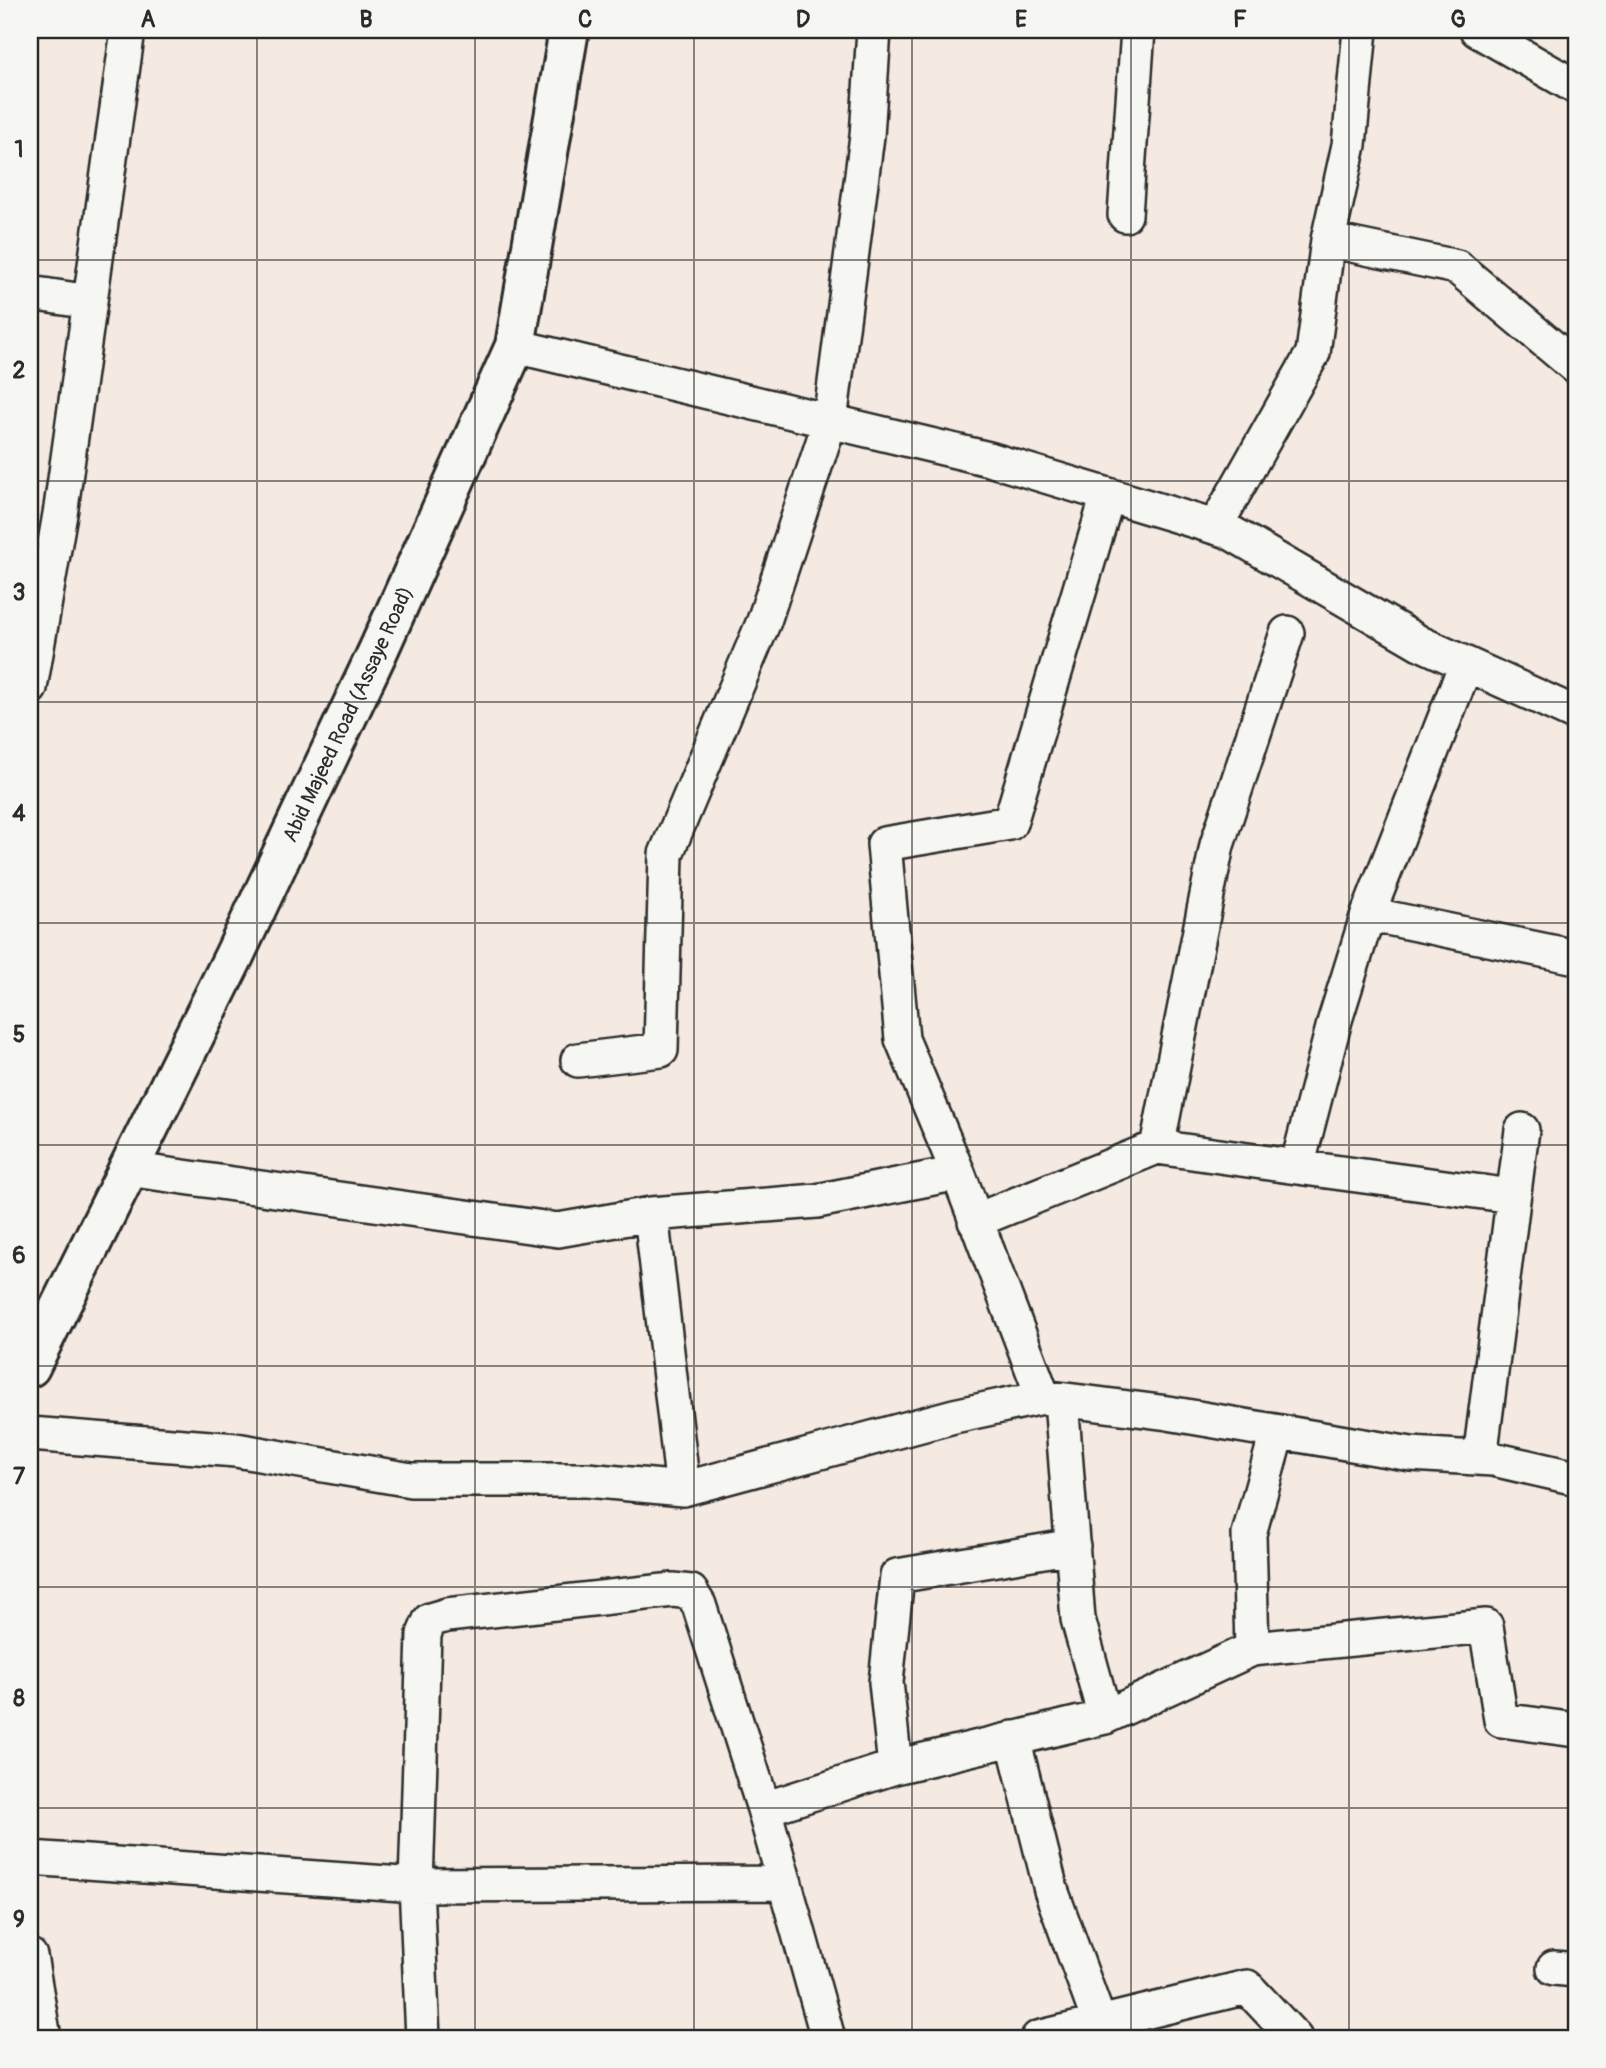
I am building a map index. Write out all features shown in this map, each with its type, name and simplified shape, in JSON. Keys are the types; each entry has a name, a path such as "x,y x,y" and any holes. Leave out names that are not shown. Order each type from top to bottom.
{"main road":[{"name":"Abid Majeed Road (Assaye Road)","path":"30,1367 40,1319 127,1169 234,956 355,699 515,346 569,30"}],"street":[{"path":"30,688 61,508 128,30"},
{"path":"578,1060 661,1050 666,854 764,621 830,421 867,136 874,30"},
{"path":"1125,215 1138,30"},
{"path":"1215,527 1313,353 1328,240 1349,145 1360,30"},
{"path":"1477,30 1576,87"},
{"path":"1328,240 1457,267 1576,367"},
{"path":"30,293 90,302"},
{"path":"515,346 989,459 1228,531 1420,643 1576,714"},
{"path":"1105,1717 1078,1619 1073,1546 1052,1399 975,1220 902,1039 884,845 1010,823 1108,495"},
{"path":"1157,1147 1217,845 1287,633"},
{"path":"1297,1167 1335,1020 1368,914 1466,664"},
{"path":"1368,914 1576,957"},
{"path":"1480,1458 1522,1130"},
{"path":"975,1220 1157,1147 1512,1196"},
{"path":"127,1169 558,1230 651,1214 817,1201 958,1173"},
{"path":"651,1214 683,1489"},
{"path":"30,1434 236,1450 411,1479 587,1480 683,1489 954,1416 1052,1399 1168,1413 1410,1454 1480,1458 1576,1478"},
{"path":"1252,1649 1249,1534 1277,1433"},
{"path":"895,1767 886,1682 897,1576 1073,1546"},
{"path":"423,2038 416,1885 424,1634 430,1620 447,1615 673,1590 691,1591 699,1605 764,1809 828,2038"},
{"path":"764,1809 895,1767 1105,1717 1252,1649 1486,1626 1501,1720 1576,1730"},
{"path":"1013,1738 1051,1890 1103,2031"},
{"path":"30,1858 416,1885 785,1883"},
{"path":"30,1956 44,2038"},
{"path":"1038,2038 1103,2031 1247,1987 1295,2038"}]}
